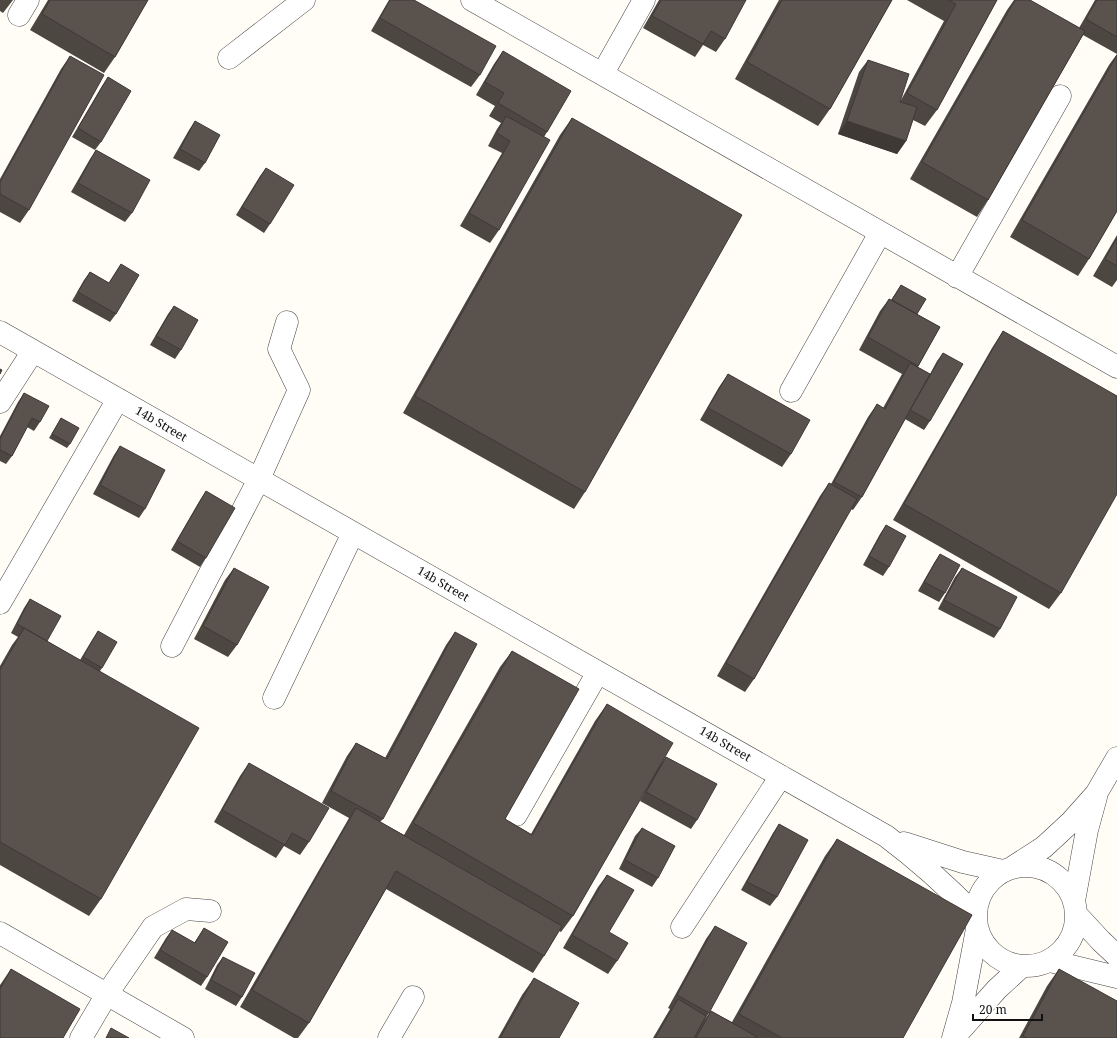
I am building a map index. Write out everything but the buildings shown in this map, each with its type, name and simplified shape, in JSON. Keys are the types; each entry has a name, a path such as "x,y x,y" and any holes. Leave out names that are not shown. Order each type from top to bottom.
{"street":[{"path":"229,58 304,0"},
{"path":"472,0 603,73 880,233 1117,367"},
{"path":"603,73 644,0"},
{"path":"957,277 1060,96"},
{"path":"791,391 880,233"},
{"path":"172,646 259,479 299,390 279,349 287,322"},
{"name":"14b Street","path":"0,332 886,836 947,886 976,922"},
{"path":"0,402 33,351"},
{"path":"0,603 118,400"},
{"path":"274,698 353,533"},
{"path":"516,815 598,672"},
{"path":"954,1038 971,966 979,897 988,882 1044,847 1071,822 1096,794 1117,758"},
{"path":"682,927 781,776"},
{"path":"976,922 983,943 993,955 1006,963 1021,967 1036,966 1050,961 1060,952 1069,941 1075,928 1075,908 1087,830 1096,794"},
{"name":"14b Street","path":"886,836 957,860 1008,869"},
{"path":"1008,869 1032,866 1050,872 1065,884 1075,908 1101,941 1117,956"},
{"path":"81,1038 107,994 153,927 186,909 210,911"},
{"path":"0,933 183,1038"},
{"path":"1050,961 1117,977"},
{"path":"954,1038 996,989 1021,967"},
{"path":"389,1038 413,997"}]}
